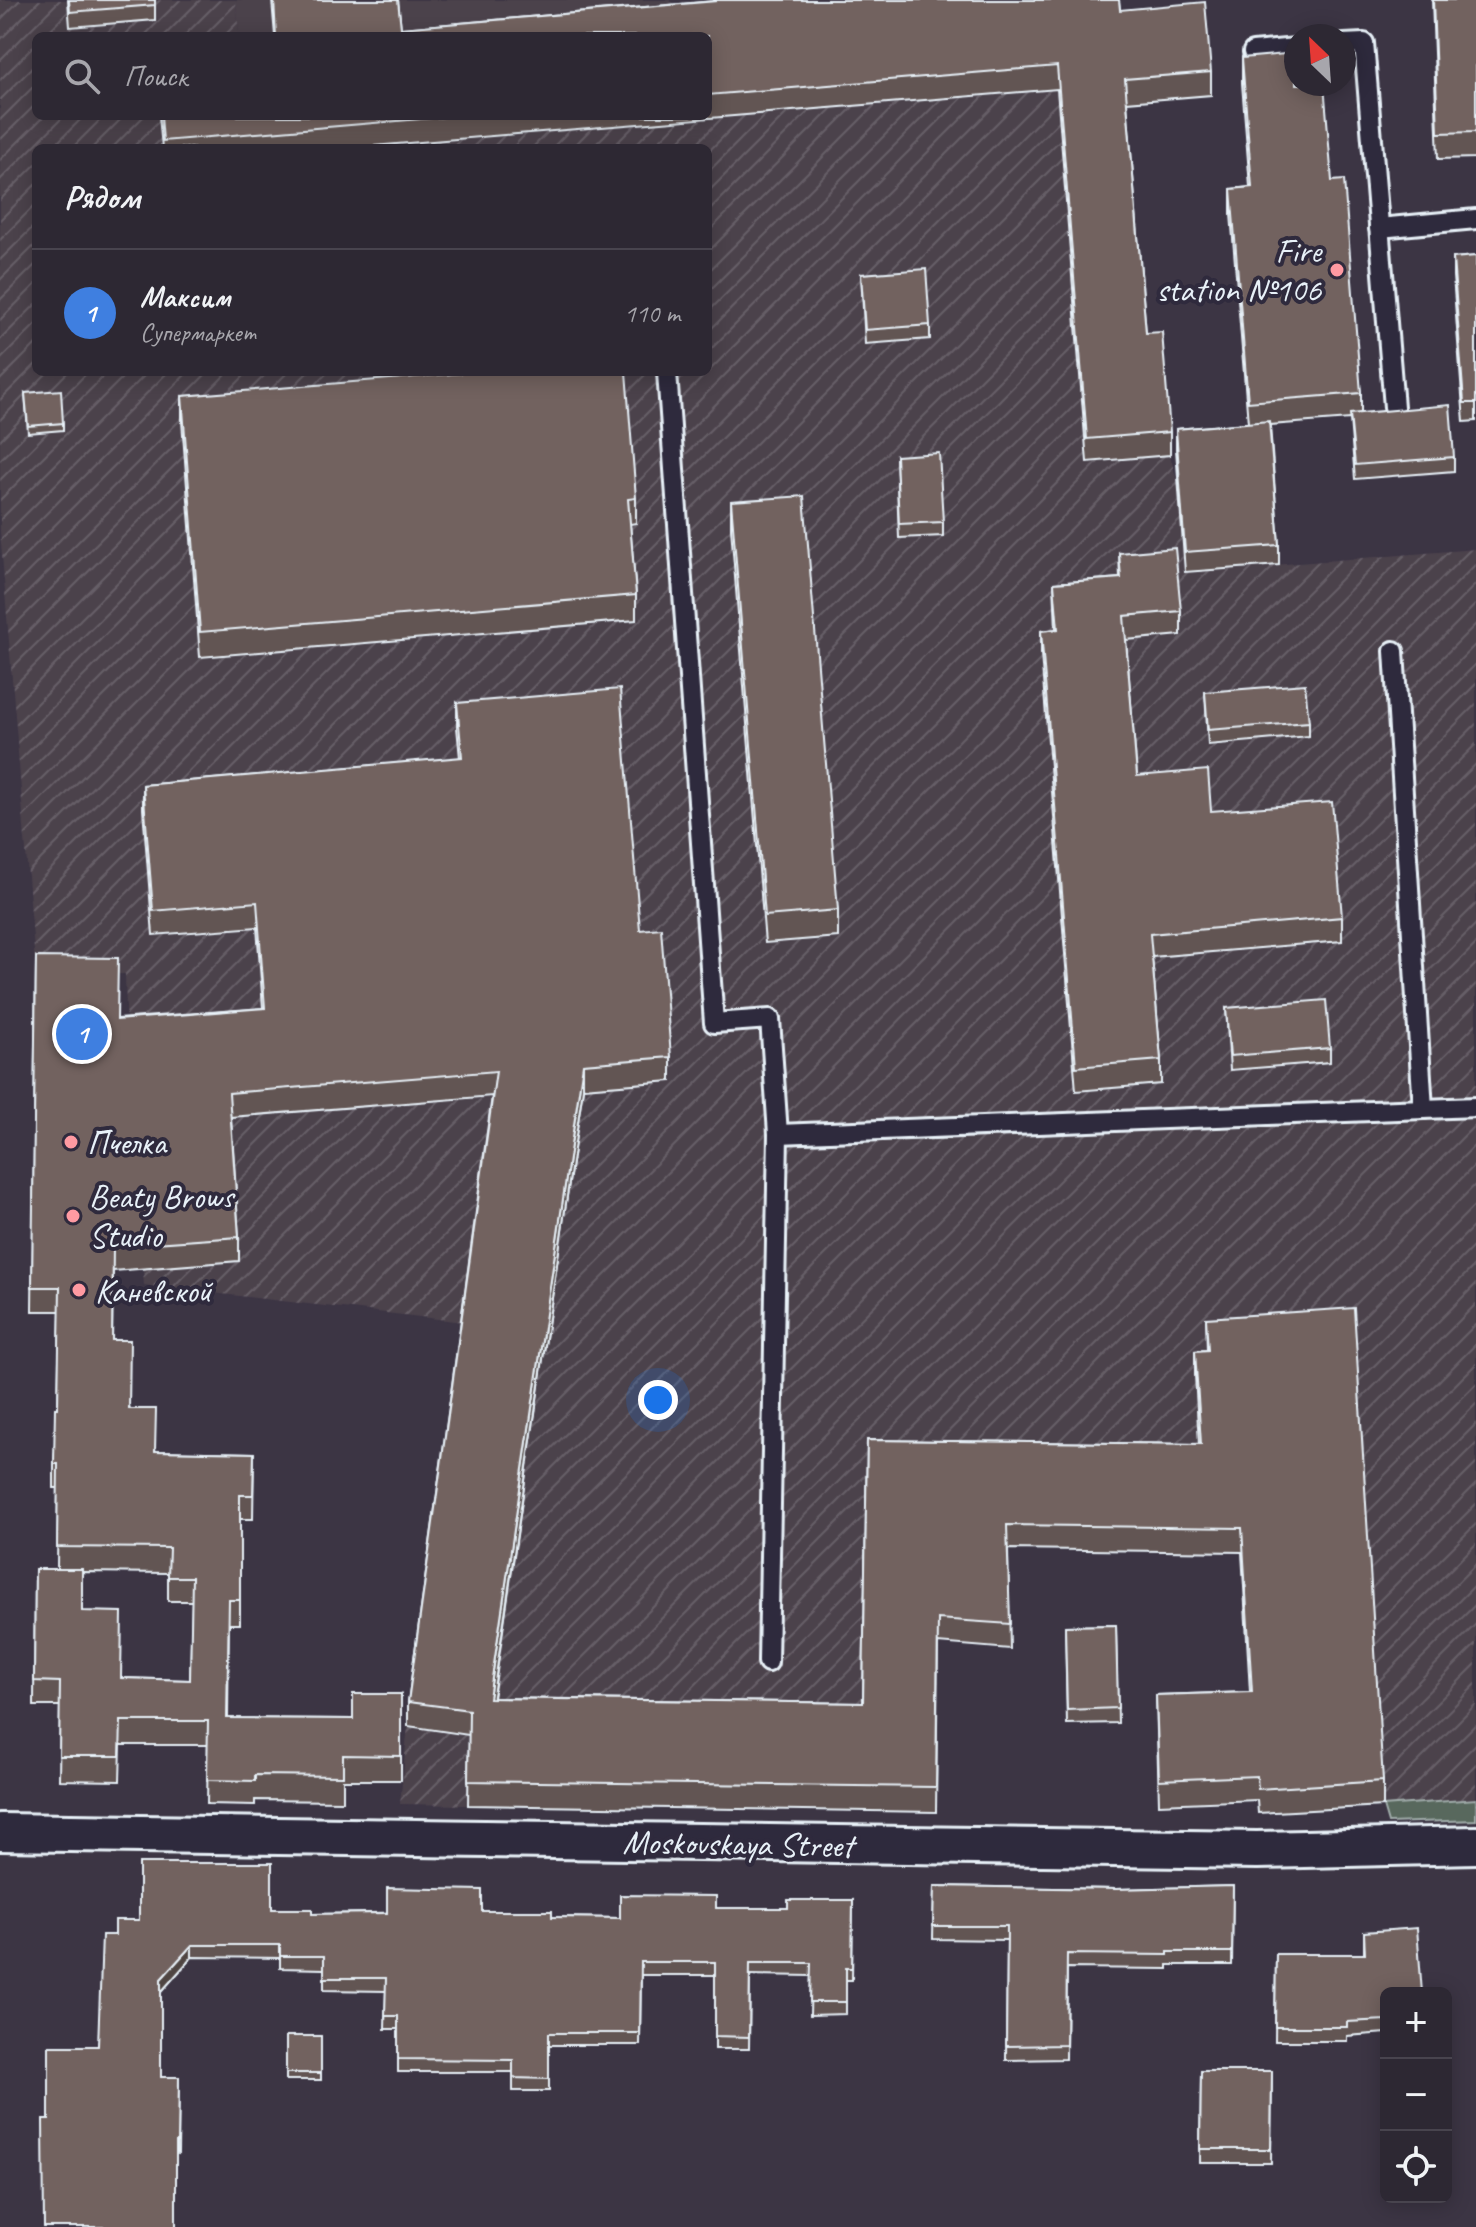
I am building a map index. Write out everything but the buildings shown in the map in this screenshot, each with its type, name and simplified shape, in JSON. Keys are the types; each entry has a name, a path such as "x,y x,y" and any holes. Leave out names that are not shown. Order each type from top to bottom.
{"street":[{"name":"Moskovskaya Street","path":"0,1832 1257,1850 1476,1845"}],"lane":[{"path":"1356,43 1364,43 1394,407"},
{"path":"1253,52 1284,49"},
{"path":"1379,228 1476,219"},
{"path":"667,376 714,1023 770,1019 778,1134 768,1662"},
{"path":"1394,651 1423,1109"},
{"path":"778,1134 1476,1107"}],"shaded area":[{"path":"0,0 236,0 239,32 32,32 32,120 712,120 712,36 1117,0 1146,356 1162,355 1170,455 1179,488 1185,572 1476,549 1476,1799 1258,1813 1241,1553 941,1548 936,1812 400,1804 464,1322 144,1285 125,974 36,975 0,530"},
{"path":"236,0 670,0 691,26 620,32 239,32"}],"green space":[{"path":"1476,1799 1476,1820 1388,1823 1383,1806"}],"place":[{"name":"Fire station №106","path":"1337,270"},
{"name":"Максим","path":"82,1034"},
{"name":"Пчелка","path":"71,1142"},
{"name":"Beaty Brows Studio","path":"73,1216"},
{"name":"Каневской","path":"79,1290"}]}
